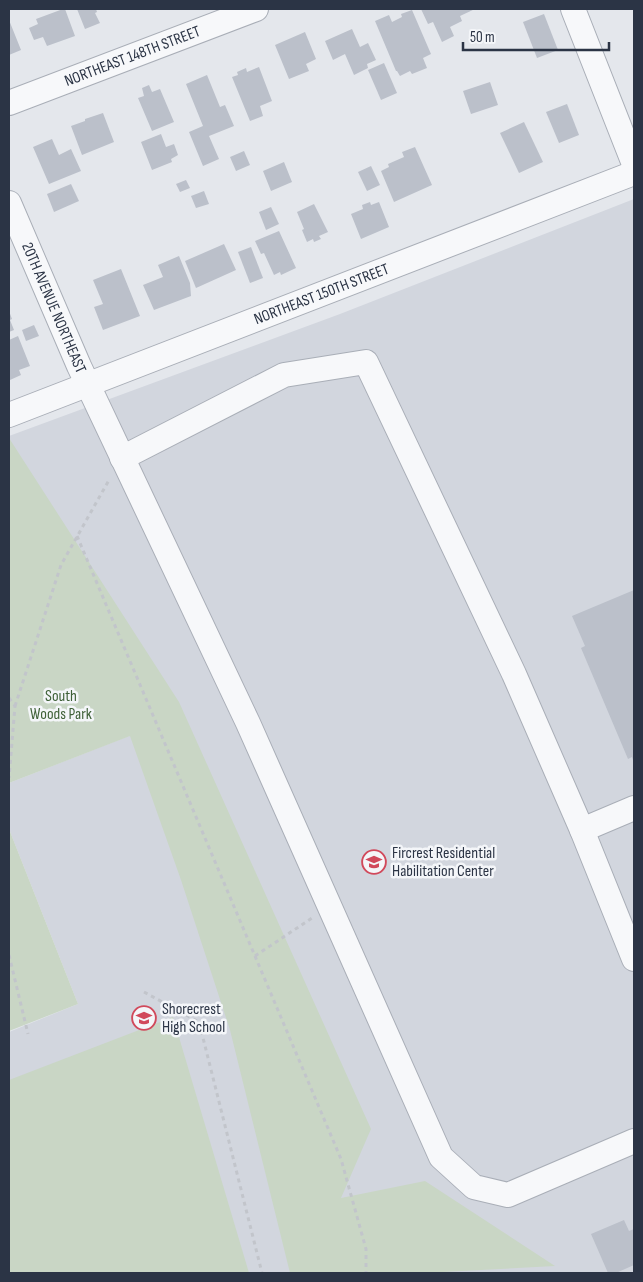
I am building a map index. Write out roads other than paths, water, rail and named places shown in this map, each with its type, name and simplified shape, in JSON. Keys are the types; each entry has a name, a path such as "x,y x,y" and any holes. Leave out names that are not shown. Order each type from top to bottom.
{"street":[{"name":"NORTHEAST 148TH STREET","path":"9,103 256,9"},
{"path":"572,9 634,164"},
{"name":"NORTHEAST 150TH STREET","path":"9,415 634,172"},
{"name":"20TH AVENUE NORTHEAST","path":"9,203 87,384 248,723 441,1157 474,1187 508,1195 634,1141"},
{"path":"122,458 284,375 366,362 514,674 582,830 634,959"},
{"path":"582,830 634,808"}],"place":[{"name":"Fircrest Residential Habilitation Center","path":"374,862"},
{"name":"Shorecrest High School","path":"144,1018"}],"park label":[{"name":"South Woods Park","path":"61,705"}]}
